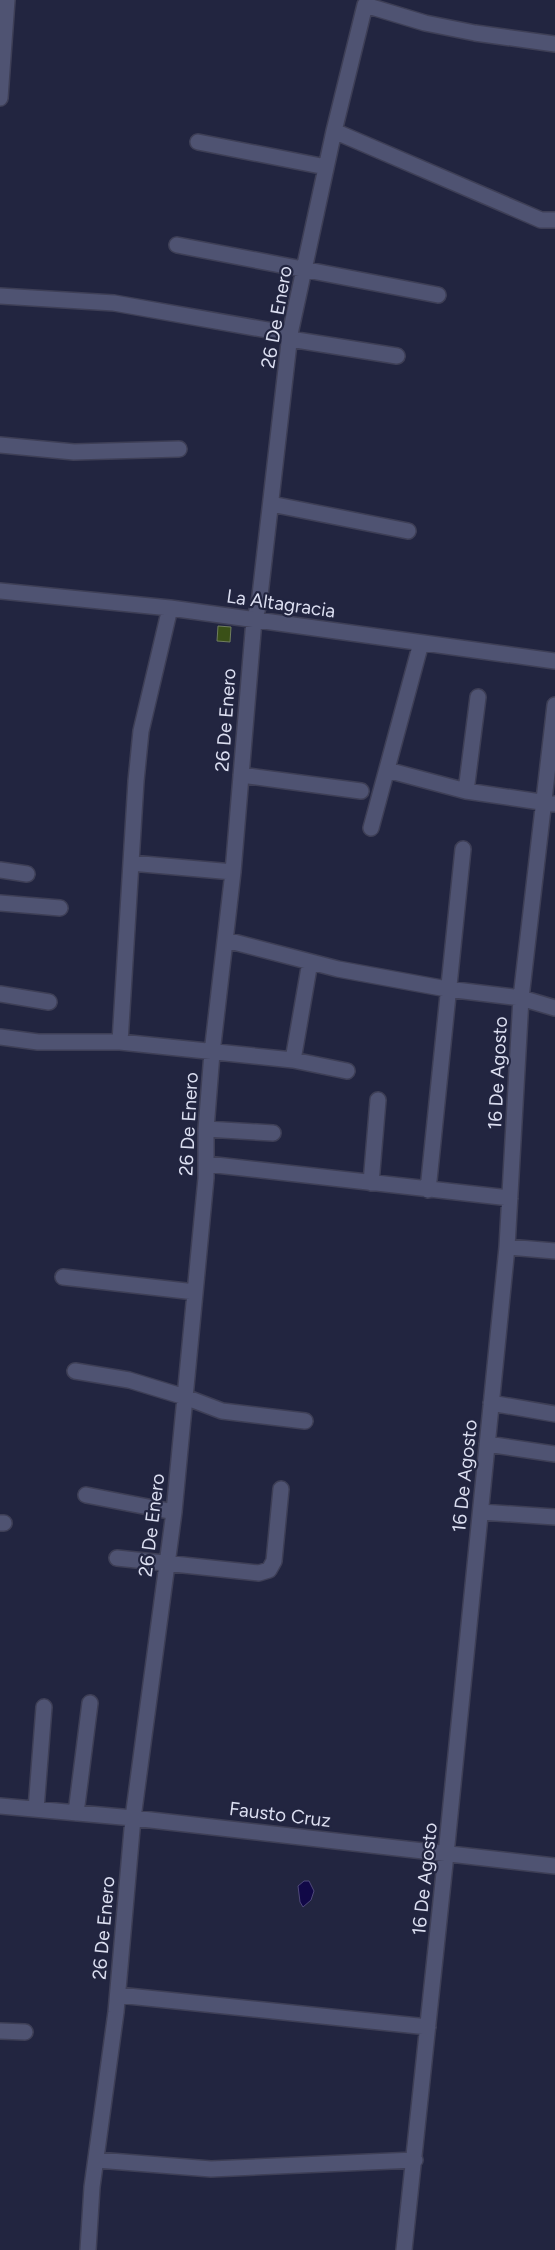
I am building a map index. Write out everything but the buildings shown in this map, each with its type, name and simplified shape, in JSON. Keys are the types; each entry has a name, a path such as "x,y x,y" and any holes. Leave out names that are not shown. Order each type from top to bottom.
{"street":[{"path":"0,98 7,0"},
{"path":"361,2 424,23 475,33 555,44"},
{"name":"26 De Enero","path":"88,2250 92,2188 118,1995 133,1818 174,1512 207,1164 206,1128 212,1053 233,872 254,620 259,604 290,336 361,2"},
{"path":"334,131 541,220 555,220"},
{"path":"198,142 326,167"},
{"path":"177,245 438,295"},
{"path":"0,296 114,303 397,356"},
{"path":"0,445 74,452 179,448"},
{"path":"270,504 408,531"},
{"name":"La Altagracia","path":"0,591 170,608 555,661"},
{"path":"120,1042 136,781 141,731 170,608"},
{"path":"371,828 421,643"},
{"path":"466,791 478,697"},
{"name":"16 De Agosto","path":"404,2250 415,2160 492,1403 507,1247 522,998 550,803 555,705"},
{"path":"386,770 466,791 550,803"},
{"path":"241,775 361,791"},
{"path":"428,1190 447,989 463,849"},
{"path":"131,863 233,872"},
{"path":"0,870 27,874"},
{"path":"0,903 60,908"},
{"path":"226,940 310,962 447,989 522,998 555,1008"},
{"path":"293,1060 310,962"},
{"path":"0,994 50,1002"},
{"path":"0,1037 38,1042 120,1042 293,1060 347,1071"},
{"path":"371,1183 378,1100"},
{"path":"206,1128 272,1133"},
{"path":"207,1164 510,1198"},
{"path":"507,1247 555,1251"},
{"path":"63,1277 195,1292"},
{"path":"75,1371 129,1380 185,1397 222,1411 305,1421"},
{"path":"492,1403 555,1414"},
{"path":"487,1444 555,1454"},
{"path":"117,1558 259,1573 269,1570 274,1561 281,1489"},
{"path":"86,1495 174,1512"},
{"path":"481,1512 555,1517"},
{"path":"76,1813 90,1703"},
{"path":"36,1809 44,1707"},
{"name":"Fausto Cruz","path":"0,1806 133,1818 555,1866"},
{"path":"118,1995 428,2026"},
{"path":"0,2031 24,2032"},
{"path":"97,2160 211,2169 415,2160"}],"shaded area":[{"path":"304,1881 309,1881 314,1891 311,1900 303,1907 300,1902 298,1886"}]}
